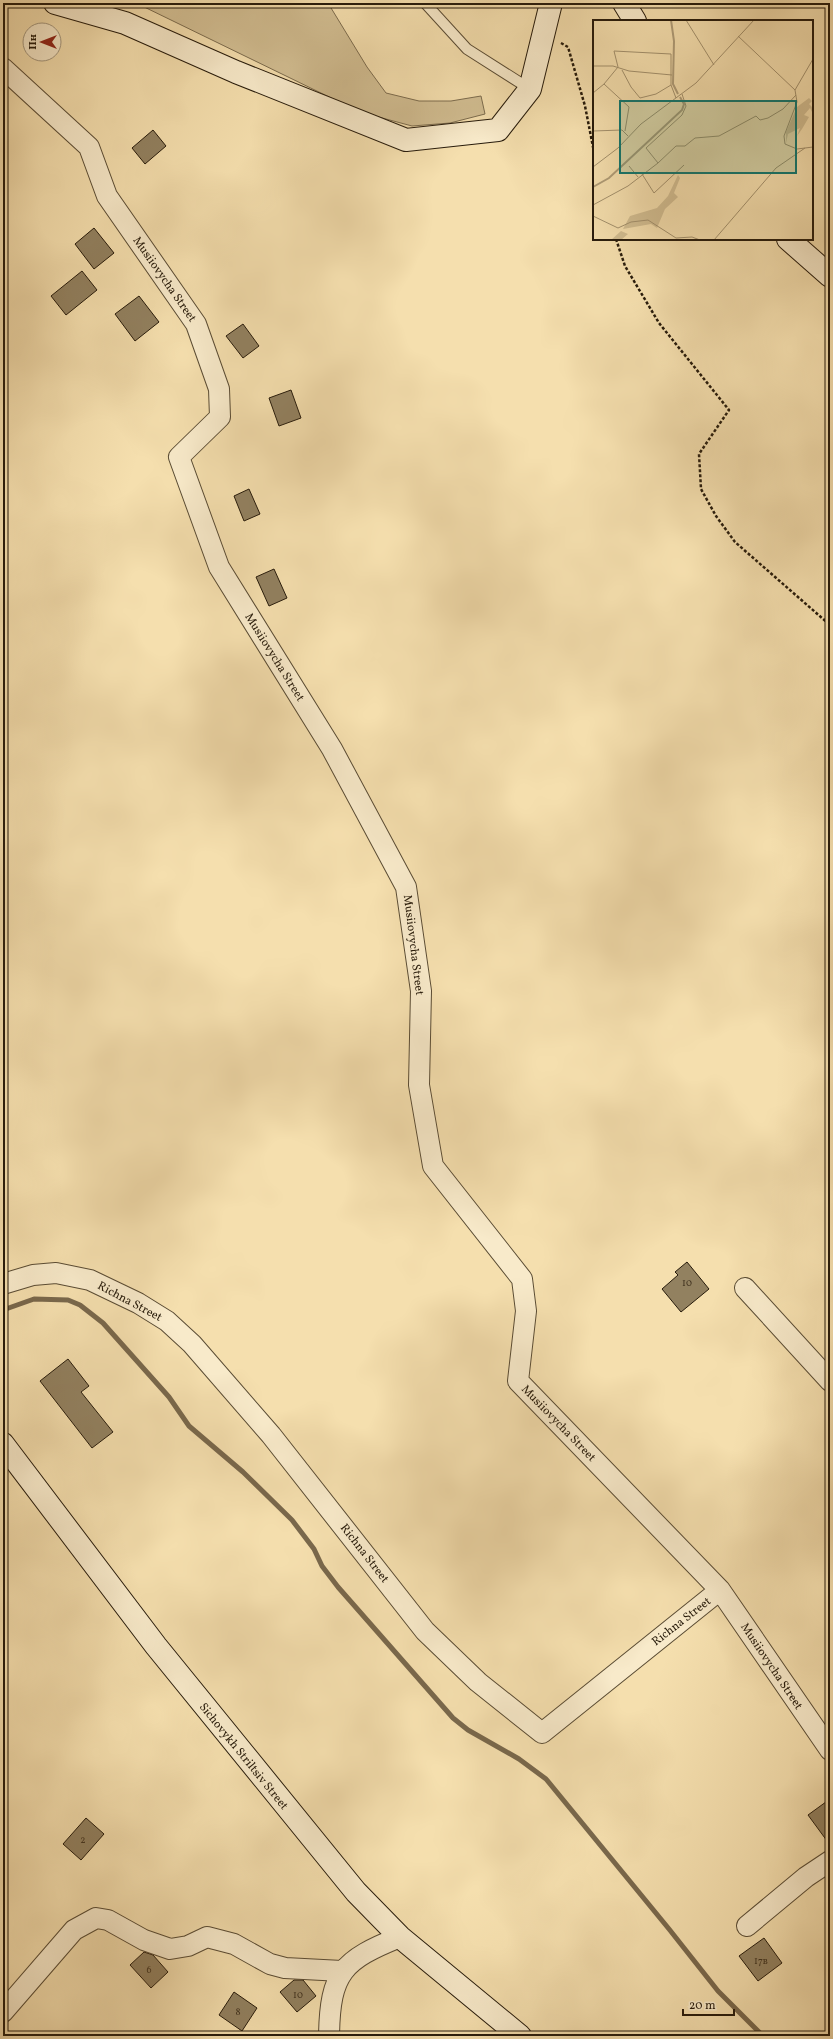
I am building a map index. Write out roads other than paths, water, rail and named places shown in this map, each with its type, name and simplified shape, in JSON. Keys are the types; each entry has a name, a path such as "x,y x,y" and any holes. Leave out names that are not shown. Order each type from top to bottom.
{"street":[{"path":"55,3 125,22 236,72 406,140 498,130 530,89 551,3"},
{"path":"624,3 634,20"},
{"name":"Musiiovycha Street","path":"3,68 89,148 107,196 196,324 219,389 220,417 179,457 219,567 332,749 406,887 422,991 419,1086 433,1166 522,1279 526,1310 518,1381 720,1590 830,1750"},
{"path":"789,240 830,276"},
{"name":"Richna Street","path":"3,1284 33,1275 56,1273 90,1280 138,1303 167,1321 192,1344 271,1435 425,1631 478,1682 542,1733 720,1590"},
{"path":"745,1288 830,1381"},
{"name":"Sichovykh Striltsiv Street","path":"3,1444 156,1646 267,1785 356,1892 400,1937 520,2036"},
{"path":"747,1926 806,1877 830,1861"},
{"path":"3,2012 74,1930 96,1918 108,1920 144,1940 170,1949 188,1946 207,1938 234,1944 270,1964 285,1968 342,1971"},
{"path":"329,2036 333,1993 342,1971 350,1962 371,1949 400,1937"}],"lane":[{"path":"425,3 467,49 530,89"}],"waterway":[{"path":"3,1310 34,1299 68,1300 80,1305 103,1323 169,1397 189,1426 243,1472 292,1520 314,1549 322,1566 338,1587 453,1718 468,1730 519,1759 546,1779 718,1991 763,2036"}]}
